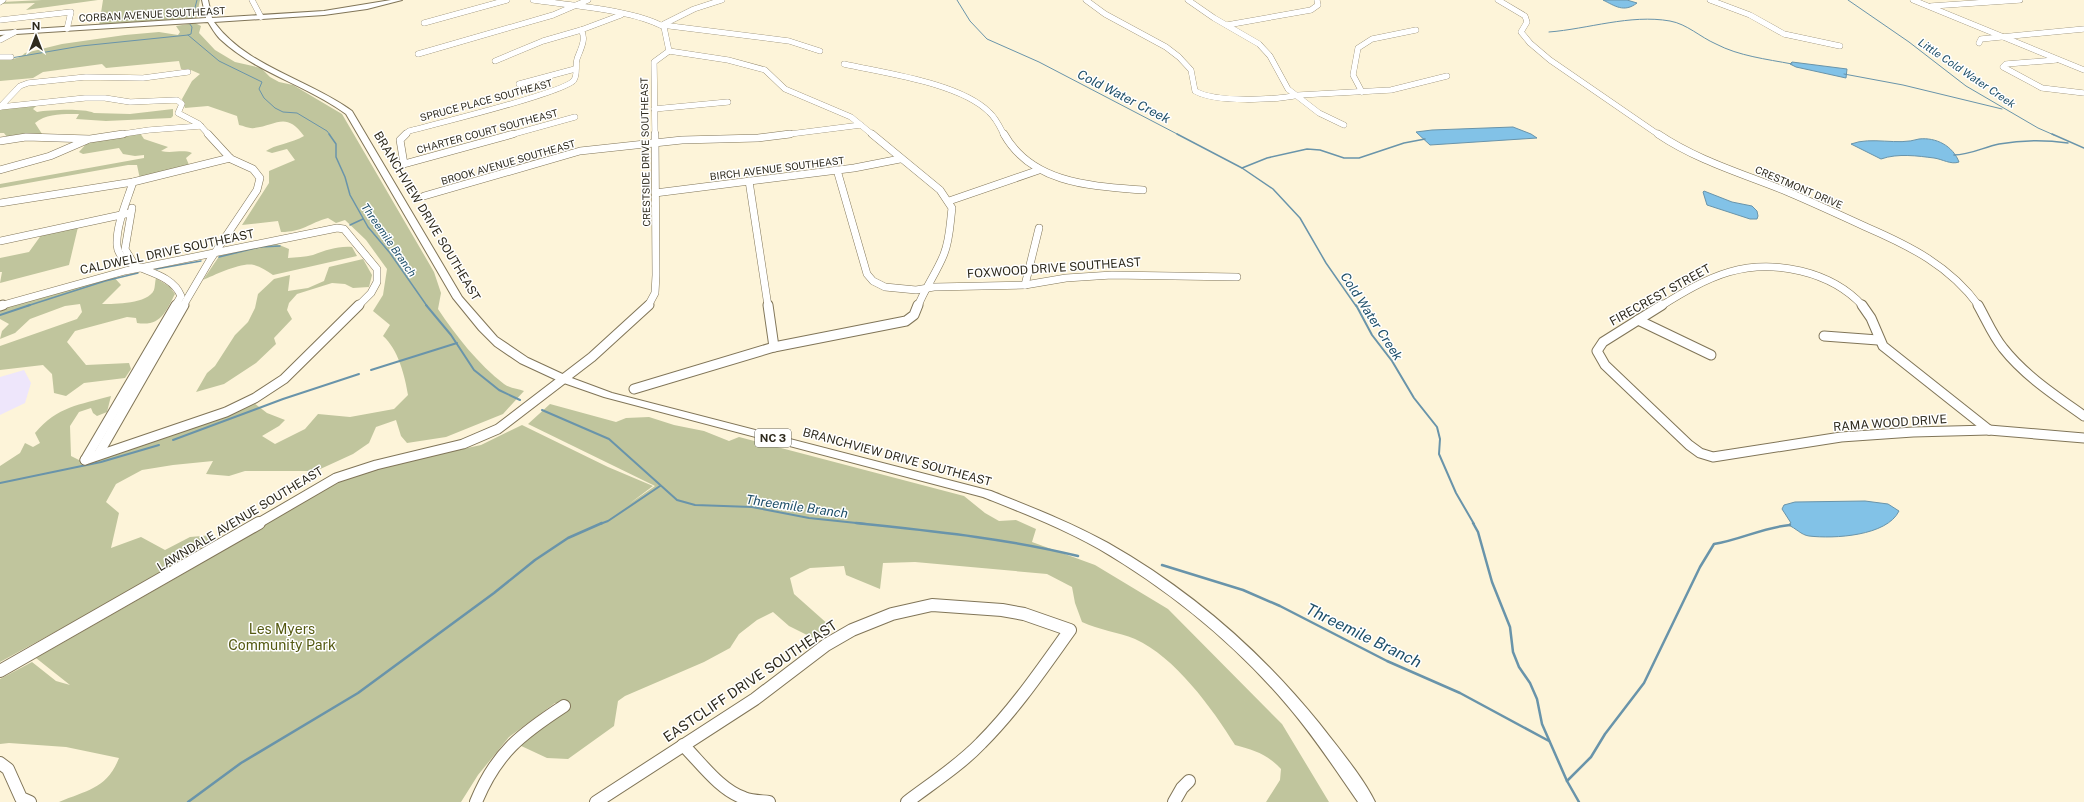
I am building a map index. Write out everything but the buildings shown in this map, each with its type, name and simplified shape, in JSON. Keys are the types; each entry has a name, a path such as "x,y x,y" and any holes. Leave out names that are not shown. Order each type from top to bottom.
{"main road":[{"name":"BRANCHVIEW DRIVE SOUTHEAST","path":"205,0 206,15 209,21 227,42 242,53 325,95 349,113 458,298 476,321 499,343 525,360 563,379 636,404 890,467 988,494 1018,504 1095,540 1172,588 1212,620 1236,642 1288,694 1326,742 1367,802"},
{"name":"CORBAN AVENUE SOUTHEAST","path":"0,33 338,12 399,0"}],"street":[{"path":"252,0 261,17"},
{"path":"424,23 507,0"},
{"path":"533,0 621,15 662,25 789,41 820,51"},
{"path":"418,54 553,15 588,0"},
{"path":"662,25 694,9 722,0"},
{"path":"1086,0 1104,14 1166,48 1179,57 1191,70 1193,88 1199,94 1211,98 1228,99 1391,90 1447,76"},
{"path":"1188,0 1265,49 1285,86 1294,96 1320,113 1344,125"},
{"path":"1227,25 1311,10 1318,6 1317,0"},
{"name":"CRESTMONT DRIVE","path":"1498,0 1525,16 1526,22 1521,32 1541,53 1674,145 1718,166 1788,192 1907,245 1928,257 1962,287 1978,306 2002,347 2013,360 2047,390 2084,416"},
{"path":"1710,0 1750,14 1784,34 1840,46"},
{"path":"1913,0 2084,70"},
{"path":"1928,6 2020,0"},
{"path":"0,20 71,12 67,29"},
{"path":"495,61 538,42 581,30 621,15"},
{"path":"634,389 774,347 888,326 906,321 914,315 925,288 936,271 948,242 952,219 952,208 949,201 925,177 900,159 846,114 785,89 775,81 769,73 755,66 728,60 669,51 662,25"},
{"path":"1979,42 1981,39 2000,36 2084,29"},
{"name":"SPRUCE PLACE SOUTHEAST","path":"404,164 400,140 409,131 559,89 573,81 577,59 582,50 581,30"},
{"path":"1362,92 1353,75 1358,48 1372,39 1416,30"},
{"path":"0,40 15,32"},
{"name":"CRESTSIDE DRIVE SOUTHEAST","path":"563,379 592,357 643,312 653,299 656,275 654,62 669,51"},
{"path":"0,57 11,57"},
{"path":"2060,60 2006,64 2003,67 2042,88 2084,93"},
{"path":"844,64 921,81 977,104 989,112 1016,152 1039,170 1083,184 1143,190"},
{"path":"519,84 575,69"},
{"path":"0,107 20,86 28,83 86,77 143,78 188,72"},
{"path":"0,107 85,98 105,98 130,102 174,100 181,102 182,104 178,113 193,119 230,158 257,172 260,182 257,190 214,253 98,455 85,460 181,296 180,290 176,284 122,259 117,246 136,182"},
{"path":"654,109 728,102"},
{"name":"CHARTER COURT SOUTHEAST","path":"404,164 576,117"},
{"path":"0,140 26,137 90,139 149,130 201,126"},
{"name":"BROOK AVENUE SOUTHEAST","path":"424,196 571,153 700,138 758,138 861,126"},
{"path":"0,170 57,153 90,139"},
{"path":"0,204 136,182 230,158"},
{"name":"BIRCH AVENUE SOUTHEAST","path":"655,193 837,170 900,159"},
{"name":"FOXWOOD DRIVE SOUTHEAST","path":"837,170 869,278 879,285 891,288 916,290 925,288 1025,285 1066,278 1112,275 1237,277"},
{"path":"949,201 1039,170"},
{"path":"749,182 774,347"},
{"path":"0,241 128,213"},
{"name":"CALDWELL DRIVE SOUTHEAST","path":"1,305 143,268 341,228 344,229 377,269 377,282 371,293 284,379 255,398 226,412 98,455"},
{"path":"1025,285 1039,228"},
{"name":"FIRECREST STREET","path":"1700,453 1684,440 1605,365 1599,358 1597,352 1603,342 1638,320 1715,277 1737,270 1784,267 1819,277 1852,296 1871,316 1878,340"},
{"path":"1638,320 1711,355"},
{"path":"1824,336 1878,340 1900,361 1989,430"},
{"name":"LAWNDALE AVENUE SOUTHEAST","path":"0,671 178,571 323,484 360,469 478,439 509,422 563,379"},
{"name":"RAMA WOOD DRIVE","path":"1700,453 1713,457 1841,437 1989,430 2084,438"},
{"name":"EASTCLIFF DRIVE SOUTHEAST","path":"596,802 755,699 826,645 852,630 892,614 932,605 1002,610 1024,614 1070,630 1030,685 990,735 975,749 907,802"},
{"path":"476,802 490,770 504,751 527,731 564,706"},
{"path":"683,745 719,780 737,794 745,798 769,802"},
{"path":"0,763 5,765 8,769 21,798 30,802"},
{"path":"1174,802 1182,788 1189,781"}],"shaded area":[{"path":"24,370 31,383 25,403 0,415 0,377"}],"green space":[{"path":"98,0 26,10 35,3 0,4 2,2"},
{"path":"103,0 200,0 196,19 99,26"},
{"path":"195,23 201,26 199,33 215,50 235,62 261,68 270,77 279,82 293,85 342,114 434,272 441,293 438,309 452,329 485,368 506,385 524,391 503,414 446,437 407,443 401,436 396,420 376,427 369,443 353,454 316,471 245,471 229,476 206,474 213,461 142,470 116,484 106,502 119,513 111,548 141,537 165,550 190,537 213,535 199,549 130,591 0,662 0,466 20,453 25,443 33,447 40,443 35,433 52,417 70,408 111,396 107,412 97,416 93,413 91,408 79,412 70,426 71,456 85,463 254,403 267,413 285,420 279,426 262,436 275,444 305,429 318,414 350,417 394,409 408,395 403,371 397,355 383,336 390,325 373,311 383,295 387,269 366,240 345,220 336,223 328,218 301,229 289,232 281,232 278,221 242,225 269,183 269,171 295,160 287,149 272,153 266,151 304,136 298,128 292,124 281,122 251,128 239,125 237,116 208,106 185,108 182,99 192,81 200,74 191,70 181,69 179,61 106,68 102,64 43,72 33,78 0,81 0,60 17,58 25,53 62,44 125,35 159,32 178,35 180,32 176,26"},
{"path":"38,104 33,109 37,112 74,110 89,111 94,113 130,114 173,109 173,116 171,118 106,121 76,119 79,114 56,115 45,117 35,123 42,134 7,137 4,133 0,133 0,108"},
{"path":"140,133 144,139 168,147 161,151 184,151 192,153 186,158 190,167 140,179 137,165 128,165 0,188 0,184 144,158 144,155 135,156 123,154 119,148 83,154 79,152 87,143"},
{"path":"78,227 69,265 0,283 2,272 0,272 0,258 29,252 42,234"},
{"path":"277,244 289,249 288,258 310,256 342,247 352,247 357,256 273,275 254,265 242,265 203,280 220,255"},
{"path":"363,259 372,275 369,287 353,288 345,284 332,283 297,294 289,303 287,310 292,319 274,338 276,344 256,363 224,384 196,392 207,373 215,366 235,335 248,322 255,308 258,294 274,279 290,275 288,291 308,288 324,281 329,267"},
{"path":"113,276 121,285 102,304 131,302 145,298 151,295 154,290 156,278 170,287 175,294 162,316 152,323 137,323 136,318 127,317 75,331 67,342 86,365 129,363 131,369 125,378 84,383 66,396 54,393 52,374 43,365 0,370 0,346 77,319 82,312 80,304 65,306 30,319 15,333 0,339 2,331 9,324 0,319 0,309"},
{"name":"Les Myers Community Park","path":"550,404 616,422 626,418 649,417 674,425 704,431 729,441 739,437 964,496 985,513 999,521 1016,520 1036,529 1032,542 1095,565 1168,609 1282,724 1329,802 1266,802 1280,780 1281,769 1260,753 1235,745 1204,700 1191,685 1164,658 1150,647 1135,639 1082,622 1075,603 1072,587 1047,574 915,562 883,563 880,589 846,575 844,566 810,568 790,578 794,594 830,626 813,638 789,626 773,612 757,620 739,634 730,648 704,662 625,696 618,701 614,726 568,759 547,758 517,744 565,711 569,703 555,703 509,737 478,775 461,802 59,802 87,791 102,782 114,768 119,758 66,747 9,743 0,744 0,679 32,662 56,681 70,685 36,658 190,570 336,482 380,467 481,445 522,425 608,467 653,486 629,504 655,486 528,424"}],"water":[{"path":"1603,0 1627,0 1637,3 1628,8 1620,8"},
{"path":"1792,62 1847,69 1846,78 1796,67 1790,64"},
{"path":"1513,127 1537,138 1430,145 1416,132 1432,130"},
{"path":"1919,139 1938,141 1953,151 1959,162 1953,163 1921,156 1894,156 1881,159 1851,144 1867,141 1902,142"},
{"path":"1704,191 1732,202 1752,206 1757,211 1757,219 1750,219 1707,205"},
{"path":"1865,501 1888,504 1899,511 1893,519 1872,531 1845,536 1820,537 1806,535 1788,525 1791,523 1782,509 1784,505 1795,502"}],"waterway":[{"name":"Threemile Branch","path":"192,19 197,0"},
{"name":"Cold Water Creek","path":"957,0 970,21 987,39 1039,62 1179,135"},
{"name":"Little Cold Water Creek","path":"1848,0 1909,42 1966,86 2038,128 2054,135"},
{"path":"1549,32 1640,19 1655,19 1670,21 1682,25 1710,41 1734,51 1753,57 1792,64"},
{"name":"Threemile Branch","path":"188,35 191,34 192,27 189,23"},
{"path":"11,58 81,46 188,35"},
{"name":"Threemile Branch","path":"188,35 219,61 262,82 259,89 264,98 275,108 283,112 297,113 327,131 330,135"},
{"path":"1844,74 1903,85 2002,109"},
{"name":"Threemile Branch","path":"329,134 336,144 336,157 345,177 350,195 368,227 390,253 427,306"},
{"name":"Cold Water Creek","path":"1177,134 1242,168"},
{"name":"Little Cold Water Creek","path":"2052,134 2084,148"},
{"path":"1242,168 1267,158 1307,149 1320,150 1344,158 1359,158 1404,143 1425,139"},
{"path":"1954,155 1966,154 1999,144 2025,141 2051,141 2068,143"},
{"name":"Cold Water Creek","path":"1242,168 1273,189 1300,218 1326,263 1356,306"},
{"path":"350,225 363,219"},
{"path":"219,257 260,247 280,246"},
{"path":"156,269 201,261"},
{"path":"27,306 105,281 138,273"},
{"name":"Threemile Branch","path":"426,305 456,343"},
{"name":"Cold Water Creek","path":"1356,305 1372,335 1392,361 1414,398 1437,427 1440,439 1439,454 1456,493 1474,524"},
{"path":"0,315 27,306"},
{"path":"371,370 456,343"},
{"name":"Threemile Branch","path":"456,343 474,370 499,390 520,400"},
{"path":"173,440 283,399 359,374"},
{"name":"Threemile Branch","path":"542,410 609,439 677,500 695,505 752,507 809,518 866,524"},
{"path":"0,483 101,462 159,445"},
{"path":"600,524 608,521 660,486"},
{"path":"188,802 241,763 358,693 494,593 535,560 568,538 602,523"},
{"name":"Threemile Branch","path":"856,523 940,532 1023,544 1078,556"},
{"name":"Cold Water Creek","path":"1473,523 1478,532 1492,582 1510,627 1513,652 1519,667 1530,683 1537,699 1542,724 1567,781"},
{"path":"1567,781 1591,757 1605,734 1644,683 1700,567 1714,544 1733,540 1771,528 1790,525"},
{"name":"Threemile Branch","path":"1162,565 1243,590 1280,606 1387,661 1460,693 1549,741"},
{"name":"Cold Water Creek","path":"1567,781 1579,802"}]}
